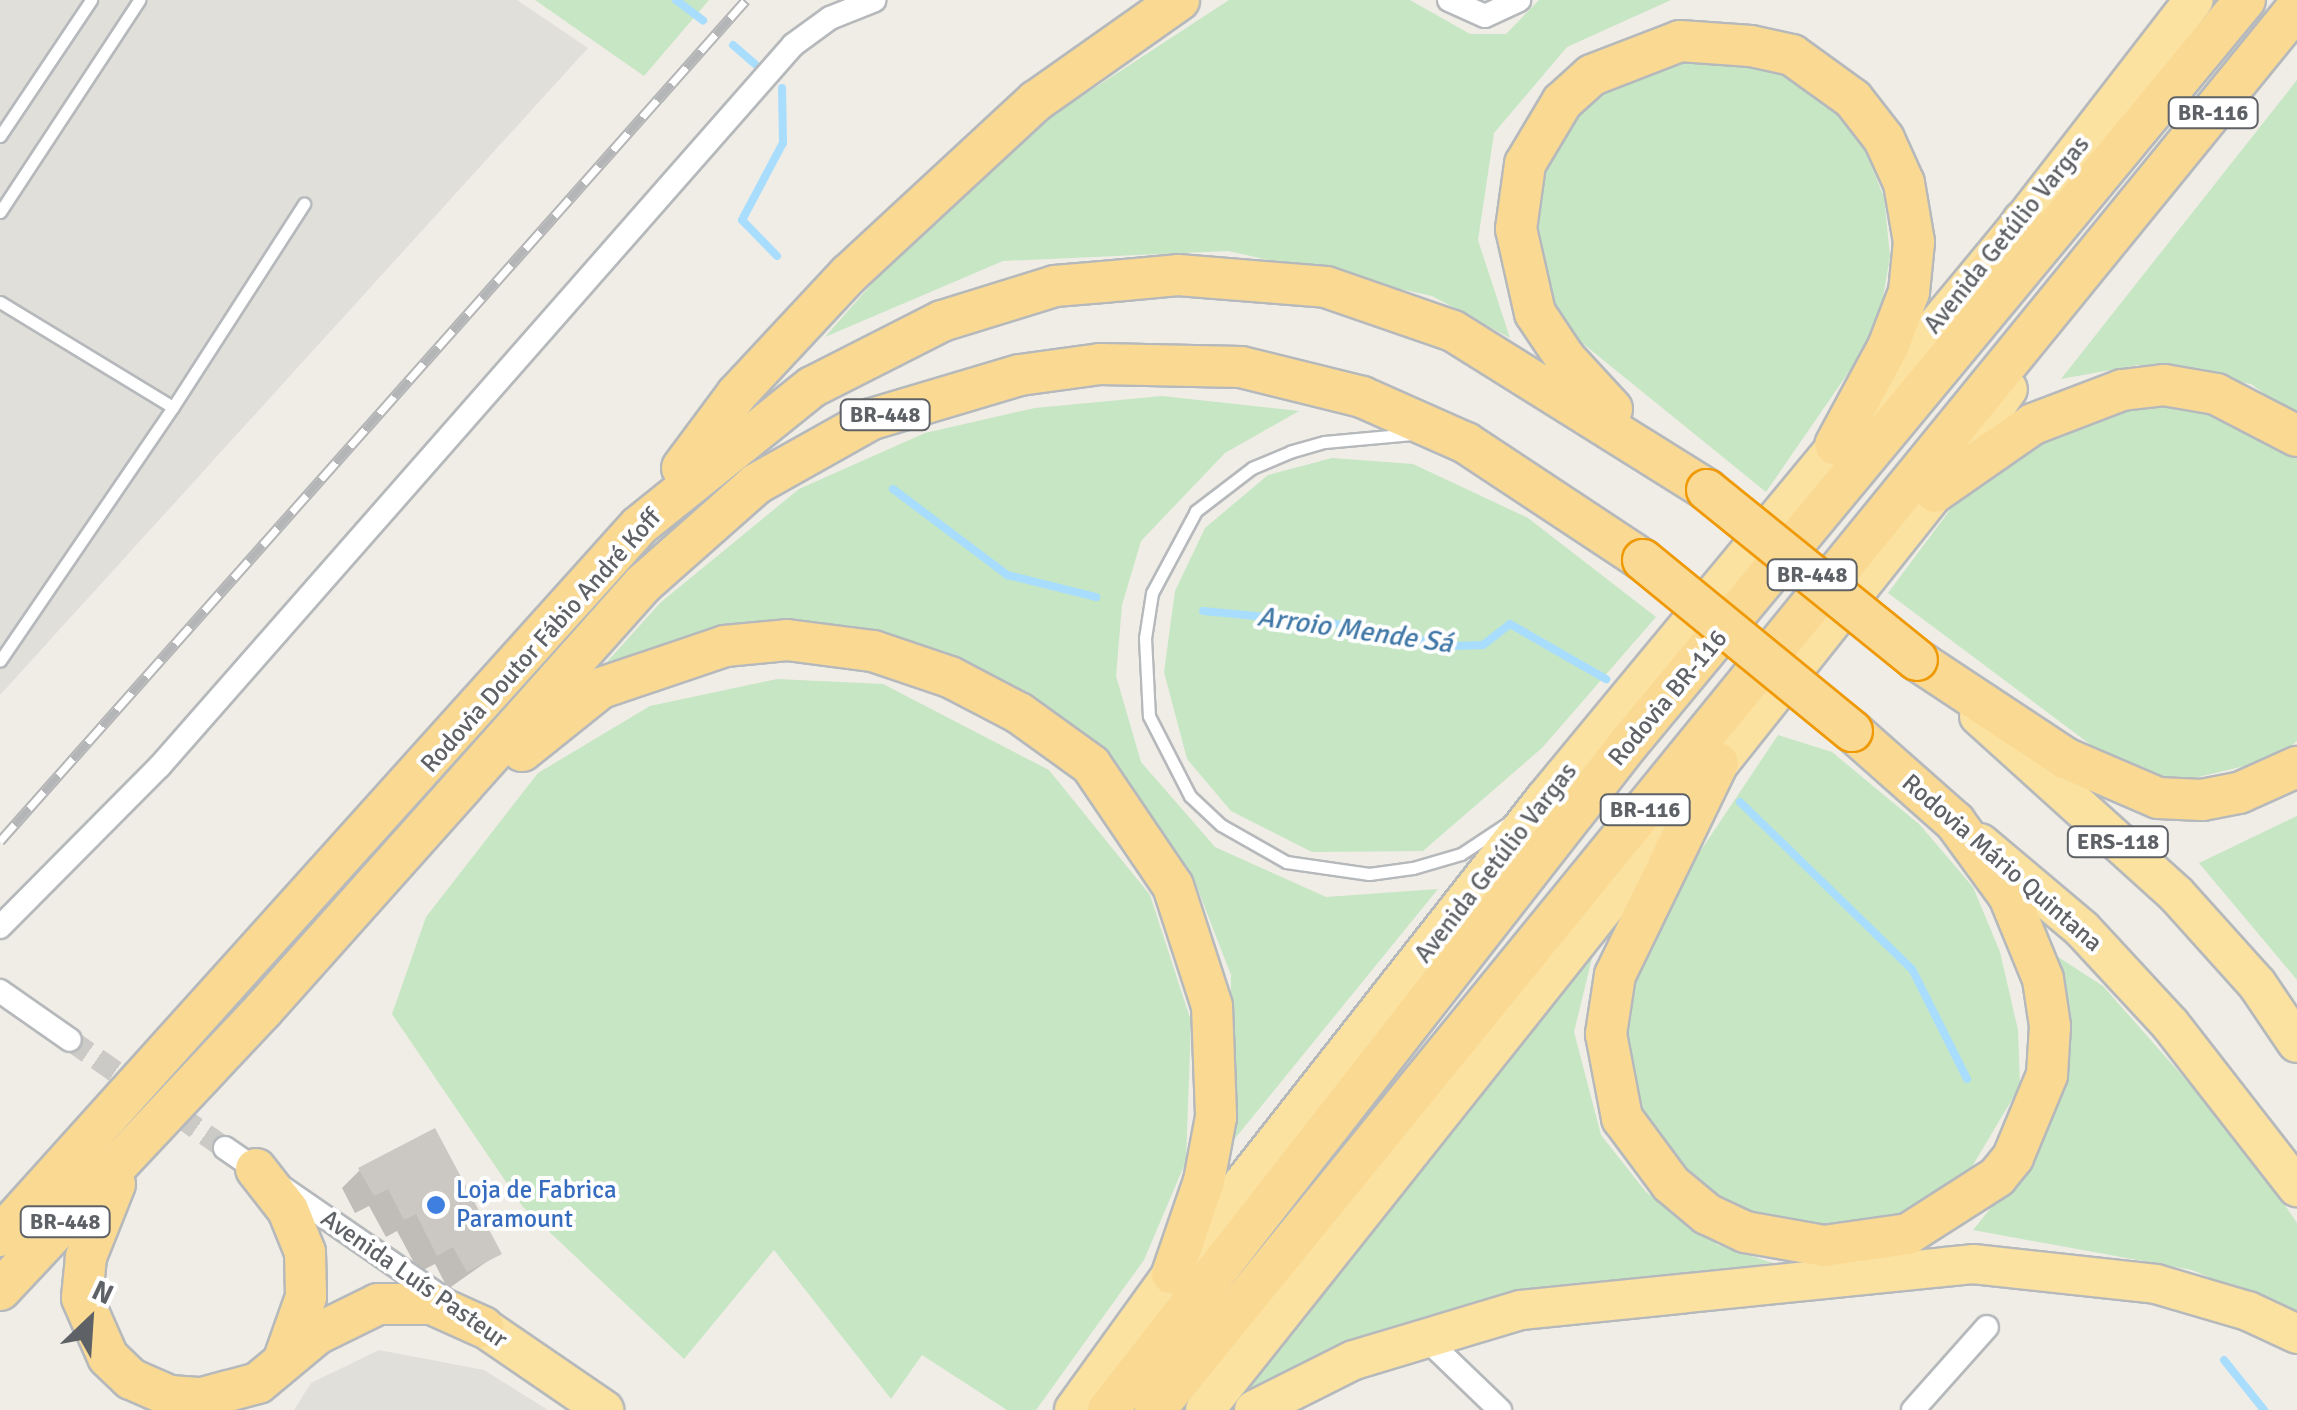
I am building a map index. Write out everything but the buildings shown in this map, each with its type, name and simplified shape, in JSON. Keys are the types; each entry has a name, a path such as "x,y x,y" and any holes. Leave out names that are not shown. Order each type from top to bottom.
{"highway":[{"name":"BR-448","path":"639,526 737,394 849,274 1036,101 1178,0"},
{"name":"Avenida Getúlio Vargas","path":"1074,1410 1172,1274 1544,800 2023,221 2194,0"},
{"name":"Rodovia BR-116","path":"1108,1410 1629,744 2246,0"},
{"name":"BR-116","path":"1155,1410 2297,8"},
{"path":"1660,460 1565,358 1535,314 1516,229 1517,192 1540,132 1562,102 1592,75 1680,41 1792,55 1853,98 1884,139 1904,183 1914,242 1909,292 1888,347 1834,445"},
{"path":"1205,1410 1935,492 2128,219"},
{"name":"BR-116","path":"1878,448 2023,221"},
{"name":"Rodovia Doutor Fábio André Koff","path":"0,1236 639,526 812,387 942,320 1055,286 1178,275 1326,287 1390,305 1524,370 1707,490 1917,660"},
{"name":"Rodovia Doutor Fábio André Koff","path":"0,1290 130,1154 697,530 756,484 872,419 1020,374 1171,362 1308,380 1442,431 1519,472 1642,560 1852,731"},
{"path":"1935,492 2033,424 2122,390 2164,384 2216,394 2297,436"},
{"path":"440,811 474,799 540,733 600,688 725,646 787,640 873,651 950,677 1019,712 1090,765 1134,822 1173,886 1204,975 1218,1056 1216,1116 1204,1181 1172,1274"},
{"path":"1917,660 2065,758 2158,798 2202,800 2239,793 2297,767"},
{"name":"ERS-118","path":"1917,660 2176,894 2257,984 2297,1043"},
{"name":"Rodovia Mário Quintana","path":"1852,731 2094,942 2170,1024 2297,1187"},
{"path":"1718,762 1635,922 1616,974 1606,1034 1622,1118 1642,1152 1707,1214 1745,1232 1824,1246 1908,1234 1997,1177 2034,1119 2047,1076 2050,1026 2043,978 2009,896 1955,822"},
{"path":"130,1154 97,1222 82,1298 108,1357 131,1379 170,1396 202,1398 258,1383 345,1316 378,1304 432,1304 483,1327"},
{"path":"240,1158 288,1210 305,1252 306,1297 284,1360"},
{"path":"1254,1410 1354,1360 1422,1336 1521,1310 1973,1264 2156,1284 2248,1311 2297,1334"},
{"name":"Avenida Luís Pasteur","path":"483,1327 604,1410"}],"street":[{"path":"0,927 159,767 793,45 830,18 875,0"},
{"path":"1449,0 1485,16 1520,0"},
{"path":"0,991 70,1040"},
{"name":"Avenida Luís Pasteur","path":"240,1158 483,1327"},
{"path":"1913,1410 1987,1327"},
{"path":"1422,1336 1500,1410"}],"lane":[{"path":"0,136 91,0"},
{"path":"0,212 138,0"},
{"path":"0,661 173,407 304,204"},
{"path":"0,302 173,407"},
{"path":"1442,431 1324,442 1290,452 1252,468 1196,511 1152,594 1145,638 1149,716 1190,796 1221,825 1286,862 1321,872 1368,874 1461,854 1544,800"}],"shaded area":[{"path":"0,0 517,0 588,48 0,695"},
{"path":"379,1350 484,1370 548,1410 294,1410 311,1383"}],"green space":[{"path":"535,0 709,0 644,76"},
{"path":"1229,0 1410,0 1470,34 1506,34 1539,0 1671,0 1567,47 1494,133 1478,240 1510,338 1432,296 1228,251 1003,261 825,337 891,262 1050,117"},
{"path":"1691,51 1797,75 1835,105 1861,140 1884,197 1890,256 1881,310 1857,360 1766,492 1576,338 1547,297 1527,235 1532,184 1587,95"},
{"path":"2297,80 2297,418 2251,384 2138,365 2061,379"},
{"path":"1162,396 1299,411 1225,453 1141,541 1122,605 1116,676 1141,762 1215,847 1326,897 1438,889 1228,1147 1231,975 1193,877 1122,776 1033,695 901,642 784,622 637,652 598,672 660,603 799,489 925,433 1035,408"},
{"path":"2169,406 2216,413 2297,456 2297,741 2278,758 2190,779 2148,774 2107,757 1888,593 1973,479 2045,434 2111,409"},
{"path":"1332,458 1413,464 1528,518 1656,617 1542,748 1423,851 1312,852 1231,811 1187,759 1164,672 1175,591 1205,528 1268,475"},
{"path":"777,679 883,684 1049,770 1150,895 1191,1021 1186,1161 1144,1260 1036,1410 1007,1410 922,1355 891,1399 774,1250 684,1359 523,1207 392,1014 426,917 538,773 650,706"},
{"path":"1778,735 1832,752 1920,825 1973,887 2000,952 2018,1030 2020,1086 1970,1170 1921,1209 1863,1228 1800,1228 1746,1214 1693,1185 1646,1124 1627,1077 1622,1020 1651,925"},
{"path":"2297,816 2297,980 2199,863"},
{"path":"2052,953 2103,986 2246,1148 2297,1223 2297,1315 2192,1270 1973,1230 2012,1182"},
{"path":"1593,954 1574,1032 1601,1135 1646,1192 1718,1245 1773,1263 1505,1296 1380,1330 1240,1393"}],"waterway":[{"name":"Arroio Mende Sá","path":"676,0 703,20"},
{"name":"Arroio Mende Sá","path":"733,45 755,64"},
{"name":"Arroio Mende Sá","path":"777,256 742,220 783,143 782,88"},
{"name":"Arroio Mende Sá","path":"893,489 1007,575 1096,597"},
{"name":"Arroio Mende Sá","path":"1203,611 1330,623 1453,646 1483,645 1510,624 1606,679"},
{"name":"Arroio Mende Sá","path":"1740,802 1912,969 1967,1079"},
{"name":"Arroio Mende Sá","path":"2224,1360 2264,1410"}],"tunnel":[{"path":"70,1040 225,1148"}],"railway":[{"path":"0,841 746,0"}],"place":[{"name":"Loja de Fabrica Paramount","path":"436,1205"}]}
